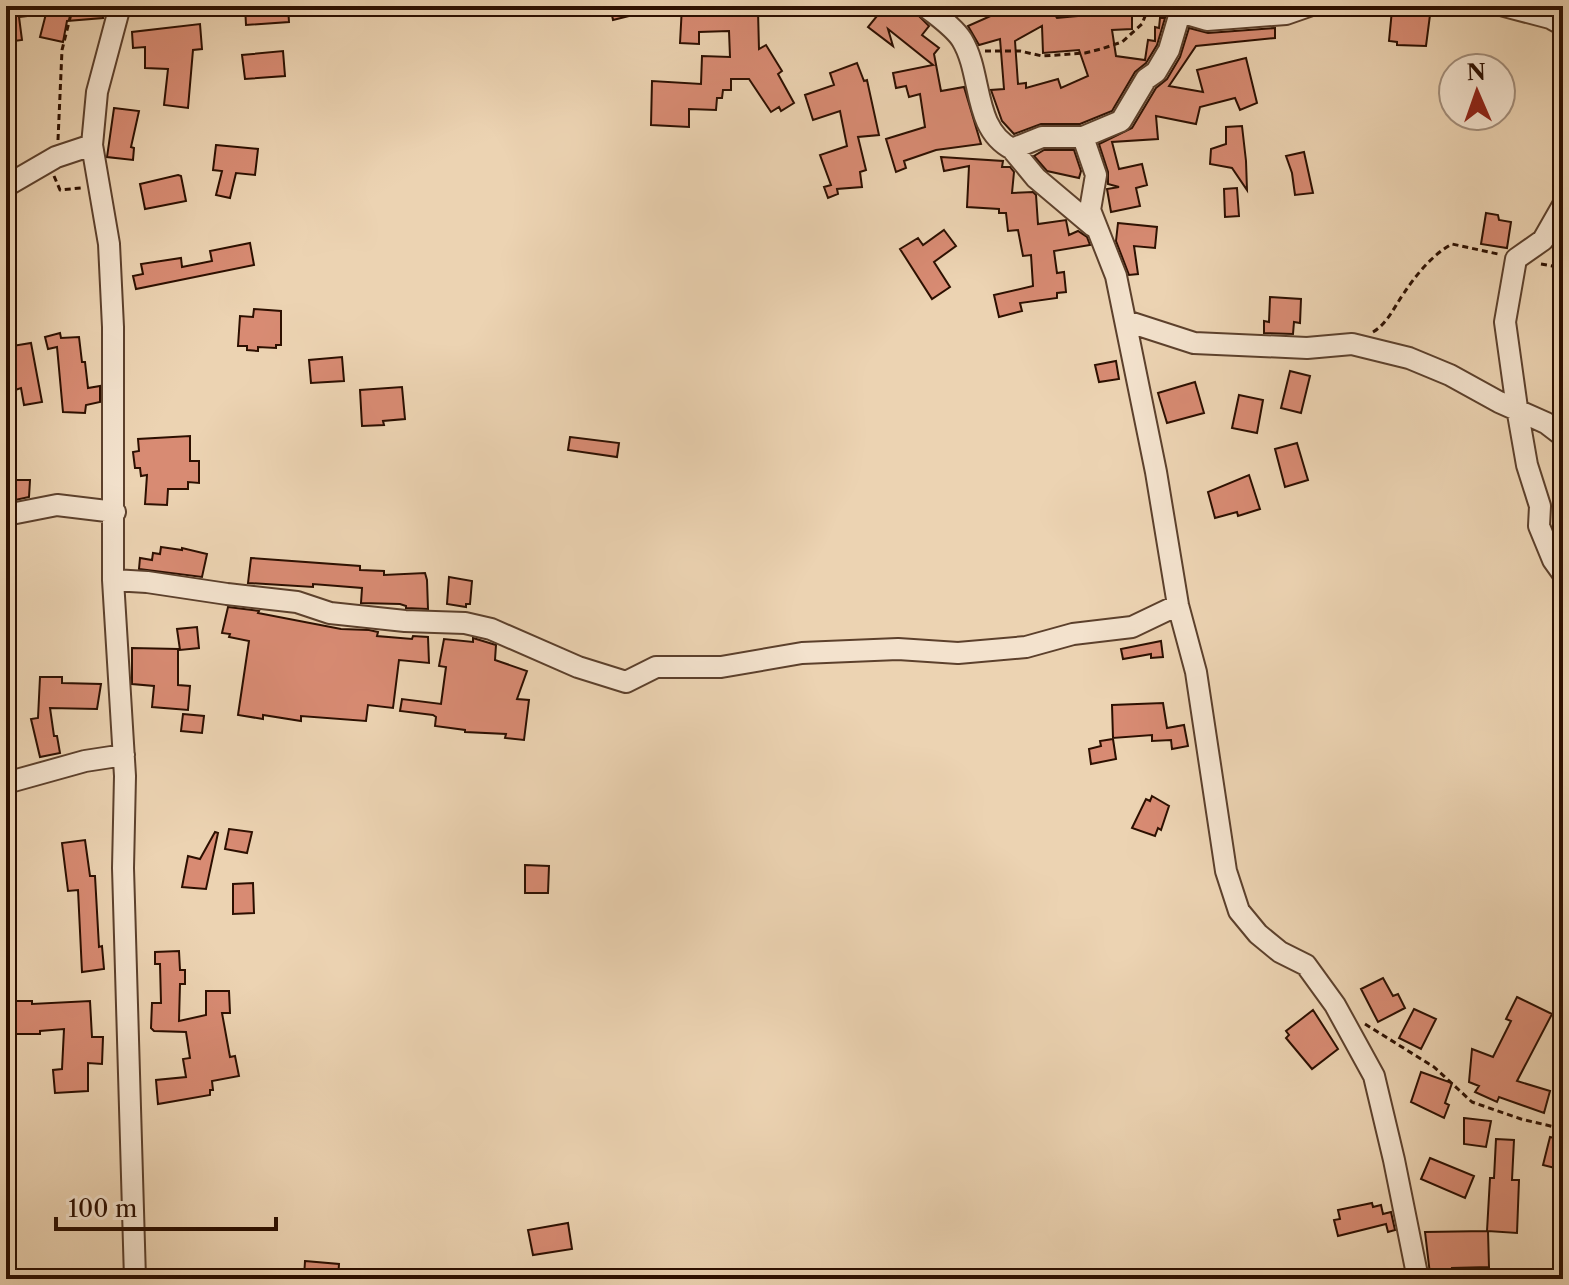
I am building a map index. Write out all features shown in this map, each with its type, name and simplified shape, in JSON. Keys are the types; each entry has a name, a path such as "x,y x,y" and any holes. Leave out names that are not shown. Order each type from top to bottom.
{"street":[{"path":"120,6 97,92 92,145 109,244 113,327 113,580 124,755 123,868 135,1279"},
{"path":"925,6 961,38 974,67 990,132 1012,149 1036,178 1097,229 1105,244"},
{"path":"1012,149 1042,137 1083,137 1121,121 1146,79 1156,72 1169,50 1181,9 1207,20 1286,14 1309,6"},
{"path":"1504,6 1550,18 1563,25"},
{"path":"1083,137 1096,175 1090,210 1116,276 1156,472 1178,605 1196,672 1226,871 1239,911 1258,934 1280,952 1306,965 1335,1005 1374,1076 1418,1279"},
{"path":"6,186 56,157 92,145"},
{"path":"1563,205 1543,240 1516,259 1505,322 1527,465 1540,506 1539,526 1553,560 1563,574"},
{"path":"1126,321 1194,343 1307,348 1352,344 1409,358 1517,408 1563,436"},
{"path":"6,515 57,505 115,512"},
{"path":"113,580 297,602 330,613 405,621 465,623 491,629 578,667 626,682 656,667 721,667 802,653 898,649 958,653 1026,647 1073,634 1132,627 1178,605"},
{"path":"6,783 85,761 124,755"}],"path":[{"path":"73,6 62,50 53,173 60,190 97,187"},
{"path":"961,38 982,51 1020,51 1042,56 1085,53 1122,42 1142,24 1149,6"},
{"path":"1352,344 1383,326 1405,291 1440,250 1452,244 1563,268"},
{"path":"1359,1020 1434,1067 1472,1102 1563,1129"}],"building":[{"path":"6,6 44,6 44,14 19,17 22,40 6,42"},
{"path":"48,6 102,6 103,18 67,21 63,42 40,37"},
{"path":"245,6 288,6 289,22 246,25"},
{"path":"610,6 652,6 653,10 613,20"},
{"path":"682,6 750,6 750,11 758,11 759,49 766,45 782,71 778,74 794,103 781,111 779,107 771,112 749,79 731,79 731,90 723,90 722,98 717,98 716,110 689,109 689,127 651,125 652,81 701,84 702,56 730,57 729,31 699,32 699,44 680,43"},
{"path":"885,6 909,6 929,26 922,35 939,48 934,54 941,91 964,87 981,144 936,150 904,161 906,168 896,172 886,139 925,127 920,94 909,97 906,86 896,88 893,73 933,65 888,29 893,46 868,27"},
{"path":"1013,6 1049,6 1057,18 1132,11 1132,29 1112,30 1116,56 1145,60 1148,40 1155,41 1155,27 1159,28 1160,18 1165,18 1157,45 1146,63 1135,72 1112,111 1080,124 1041,124 1014,134 1002,121 991,90 1004,89 1000,39 979,45 968,26","holes":["1042,26 1043,53 1079,50 1088,76 1061,88 1058,79 1026,88 1026,83 1018,84 1015,41"]},
{"path":"1406,7 1424,9 1423,14 1430,15 1426,46 1397,45 1397,42 1389,41 1392,10 1406,12"},
{"path":"200,24 202,49 193,50 188,108 164,105 168,69 145,68 145,47 133,48 132,32"},
{"path":"1189,28 1208,33 1275,28 1275,38 1196,46 1169,86 1203,92 1197,70 1246,58 1257,103 1240,110 1235,98 1200,107 1196,124 1156,116 1158,139 1112,142 1119,169 1142,164 1147,185 1136,188 1140,206 1111,212 1107,189 1119,187 1108,184 1108,172 1099,144 1132,128 1156,88 1167,79 1180,57"},
{"path":"283,51 285,76 245,79 242,55"},
{"path":"857,63 864,81 867,80 879,135 858,137 866,170 860,172 862,187 837,189 838,194 828,198 824,187 831,185 820,155 847,146 840,111 813,120 805,95 834,85 830,73"},
{"path":"114,108 139,111 131,147 134,148 133,160 107,157"},
{"path":"1242,126 1247,190 1232,168 1210,164 1211,149 1226,144 1226,127"},
{"path":"216,145 258,149 255,175 236,173 230,198 216,195 222,171 213,170"},
{"path":"1044,150 1074,150 1081,171 1079,178 1047,171 1034,156"},
{"path":"1304,152 1313,193 1295,195 1286,156"},
{"path":"941,157 1003,161 1002,167 1010,167 1014,172 1012,193 1033,192 1036,195 1038,224 1066,220 1069,235 1078,231 1087,237 1090,245 1054,251 1057,273 1064,272 1066,292 1057,293 1057,298 1020,303 1022,311 999,317 994,295 1033,286 1031,255 1023,256 1018,230 1008,231 1006,213 999,213 999,209 967,207 969,166 944,171"},
{"path":"181,176 186,201 145,209 140,184"},
{"path":"1237,188 1239,216 1225,217 1224,189"},
{"path":"1486,213 1511,222 1507,248 1481,244"},
{"path":"1118,223 1157,227 1155,248 1134,246 1138,274 1129,275 1116,241"},
{"path":"944,230 956,246 934,262 950,287 932,299 900,249 918,238 923,245"},
{"path":"250,243 254,265 136,289 133,276 143,274 141,264 181,258 182,267 212,261 210,251"},
{"path":"1270,297 1301,299 1300,323 1294,322 1293,334 1264,333 1264,321 1269,322"},
{"path":"254,309 281,311 281,345 276,345 276,348 258,347 258,351 238,346 240,316 253,317"},
{"path":"60,333 61,338 79,337 88,388 100,386 100,402 86,405 85,413 63,412 57,347 48,349 45,337"},
{"path":"31,343 42,402 24,405 21,388 6,393 6,347"},
{"path":"342,357 344,381 311,383 309,360"},
{"path":"1116,361 1119,379 1099,382 1095,365"},
{"path":"1290,371 1310,376 1301,413 1281,408"},
{"path":"1195,382 1204,413 1167,423 1158,393"},
{"path":"402,387 405,419 383,421 384,425 362,426 360,390"},
{"path":"1239,395 1263,400 1257,433 1232,428"},
{"path":"190,436 190,461 199,461 199,483 188,482 188,489 168,489 167,505 145,504 147,475 141,476 140,468 135,468 133,452 139,451 138,439"},
{"path":"570,437 619,443 617,457 568,450"},
{"path":"1297,443 1308,480 1285,487 1275,449"},
{"path":"1249,475 1260,509 1238,516 1237,512 1215,518 1208,492"},
{"path":"7,480 30,480 29,497 6,502"},
{"path":"161,547 207,554 202,577 139,569 140,558 152,560 153,553 160,554"},
{"path":"251,558 360,566 360,570 384,571 384,575 425,573 428,609 406,608 400,604 361,603 362,588 248,583"},
{"path":"449,577 472,581 470,604 466,607 447,604"},
{"path":"228,607 341,629 369,630 378,632 377,636 428,637 429,663 399,660 393,708 368,705 366,721 301,716 301,721 238,715 249,641 222,633"},
{"path":"197,627 199,648 180,650 177,629"},
{"path":"473,638 496,645 495,660 527,671 517,699 529,700 524,740 505,738 506,734 465,732 435,726 436,717 433,715 400,711 402,699 441,704 446,667 439,666 444,639 473,642"},
{"path":"1161,641 1163,657 1151,658 1151,654 1123,659 1121,649"},
{"path":"132,648 178,649 178,685 190,686 188,710 152,707 154,686 132,684"},
{"path":"40,677 62,677 62,683 101,684 97,709 50,708 60,753 40,757 31,719 38,718"},
{"path":"1163,703 1167,728 1184,725 1188,746 1172,749 1171,740 1152,741 1152,735 1113,738 1112,705"},
{"path":"183,714 204,716 202,733 181,731"},
{"path":"1113,739 1116,759 1091,764 1089,749 1101,746 1100,741"},
{"path":"1152,796 1169,806 1161,830 1158,828 1155,836 1132,828 1146,799 1150,801"},
{"path":"229,829 252,832 247,853 225,849"},
{"path":"215,832 218,833 206,889 182,887 188,856 200,859"},
{"path":"85,840 90,876 95,876 99,947 102,946 104,969 82,972 78,890 68,891 62,843"},
{"path":"525,865 549,866 548,893 525,893"},
{"path":"253,883 254,913 233,914 233,884"},
{"path":"179,951 180,970 185,970 185,984 180,984 179,1021 206,1015 206,991 229,991 230,1013 222,1013 230,1057 235,1056 239,1076 212,1081 210,1095 158,1104 156,1080 186,1077 183,1059 190,1058 186,1032 154,1031 151,1028 152,1003 161,1003 160,964 155,964 155,952"},
{"path":"1383,978 1393,996 1398,994 1405,1008 1378,1022 1361,989"},
{"path":"1517,997 1552,1014 1517,1081 1550,1091 1544,1113 1499,1097 1497,1102 1475,1092 1479,1086 1469,1082 1472,1049 1493,1057 1511,1021 1506,1019"},
{"path":"16,1001 32,1001 32,1004 90,1001 92,1037 103,1037 102,1064 88,1063 88,1091 55,1093 53,1070 62,1069 64,1029 40,1031 40,1034 6,1034 6,1004 16,1004"},
{"path":"1414,1009 1436,1019 1421,1049 1399,1038"},
{"path":"1313,1010 1338,1049 1312,1069 1286,1038 1289,1035 1286,1031"},
{"path":"1421,1072 1452,1083 1444,1118 1411,1102"},
{"path":"1464,1118 1491,1121 1486,1147 1464,1144"},
{"path":"1550,1137 1563,1140 1563,1170 1543,1165"},
{"path":"1496,1139 1514,1140 1512,1180 1519,1180 1517,1233 1488,1231 1489,1267 1452,1268 1452,1274 1430,1274 1425,1232 1487,1231"},
{"path":"1430,1158 1474,1176 1465,1198 1421,1179"},
{"path":"1372,1203 1373,1207 1381,1205 1383,1214 1391,1212 1395,1230 1388,1232 1386,1224 1338,1236 1334,1220 1340,1219 1338,1210"},
{"path":"568,1223 572,1249 533,1255 528,1230"},
{"path":"305,1261 339,1264 338,1279 304,1278"}]}
